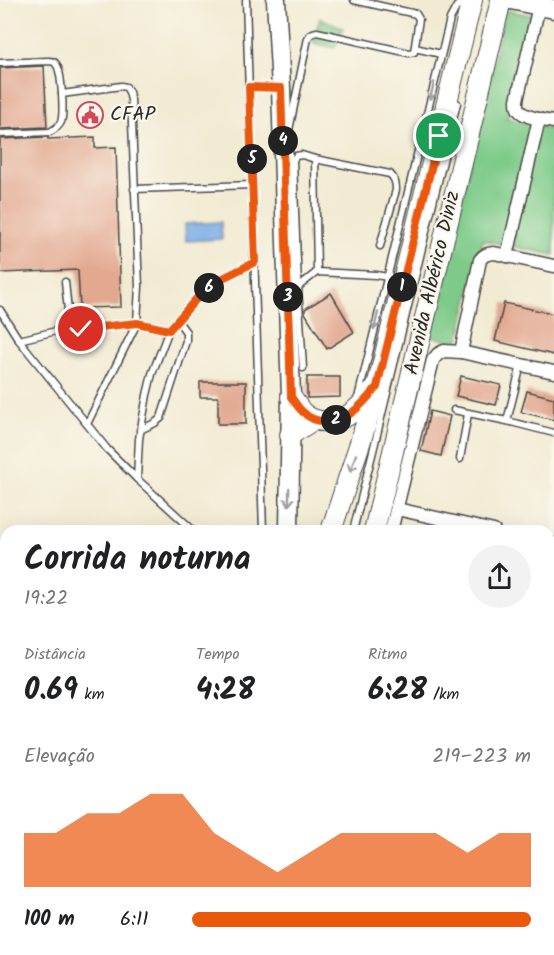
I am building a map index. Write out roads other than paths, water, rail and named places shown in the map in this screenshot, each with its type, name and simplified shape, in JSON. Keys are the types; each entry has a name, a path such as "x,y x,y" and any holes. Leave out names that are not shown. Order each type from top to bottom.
{"main road":[{"path":"276,0 291,397 289,525"},
{"name":"Avenida Albérico Diniz","path":"333,525 377,387 395,278 472,0"},
{"path":"513,0 546,8"},
{"name":"Avenida Albérico Diniz","path":"376,525 513,0"},
{"path":"291,397 303,413 313,420 335,421 348,416 377,387"},
{"path":"290,435 313,420"}],"street":[{"path":"546,8 517,100 519,111 554,122"},
{"path":"507,256 539,119"},
{"path":"461,352 480,260 483,256 494,253 554,266"},
{"path":"393,525 433,360 438,354 444,351 461,352 554,372"},
{"path":"397,510 466,525"}],"lane":[{"path":"246,0 263,525"},
{"path":"283,141 290,130 310,35 317,32 409,53 412,53 415,48 419,19 416,14 354,0"},
{"path":"355,410 395,278 450,19 457,6 467,0"},
{"path":"463,127 494,0"},
{"path":"415,48 441,54"},
{"path":"0,63 54,62 58,67 62,94 61,123 56,129 50,132 0,134"},
{"path":"62,94 121,86 126,87 131,100 139,286 137,323 87,424"},
{"path":"249,87 281,88"},
{"path":"355,525 460,90"},
{"path":"452,172 458,150"},
{"path":"303,368 293,160 296,156 302,155 390,174 394,178 396,190 380,246"},
{"path":"315,159 317,272"},
{"path":"135,189 252,185"},
{"path":"137,479 140,430 150,382 169,330 197,298 219,280 255,262"},
{"path":"298,287 317,272 395,278"},
{"path":"65,282 70,330"},
{"path":"0,309 20,340 107,449 187,525"},
{"path":"140,430 161,418 186,341 186,332 177,320"},
{"path":"20,340 56,332 137,323 169,330"},
{"path":"507,421 521,364"},
{"path":"454,410 554,433"},
{"path":"460,459 468,414"}],"water":[{"path":"221,222 222,239 186,241 185,224"}],"place":[{"name":"CFAP","path":"90,115"}]}
